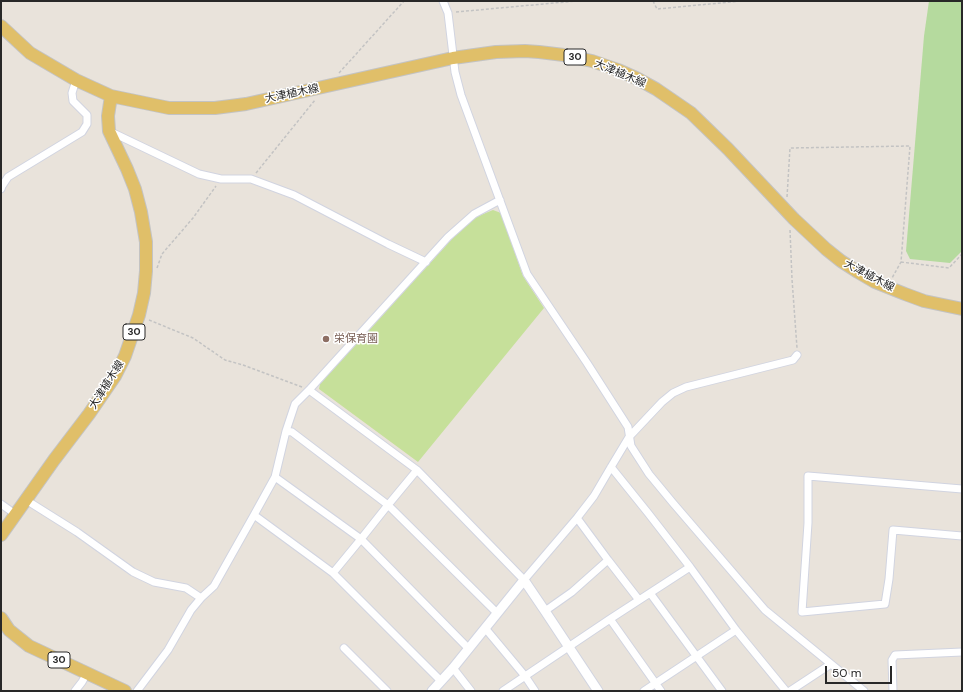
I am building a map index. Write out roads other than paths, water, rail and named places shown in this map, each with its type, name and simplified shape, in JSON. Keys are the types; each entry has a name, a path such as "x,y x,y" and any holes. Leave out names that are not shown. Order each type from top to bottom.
{"main road":[{"name":"大津植木線","path":"1,26 30,53 76,80 111,96 169,108 215,108 246,104 453,58 502,52 525,51 551,53 592,62 636,78 656,89 690,113 728,149 794,219 841,261 858,272 905,294 924,301 962,309"},
{"name":"大津植木線","path":"1,535 115,376 125,356 139,315 144,294 146,242 141,212 135,189 109,131 108,116 111,96"},
{"name":"30","path":"1,618 9,630 29,646 125,691"}],"street":[{"path":"443,1 448,13 455,72 461,95 527,274 628,427 631,446 649,474 673,504 765,610 864,691"},
{"path":"1,189 8,177 82,132 87,124 87,115 73,101 72,92 76,80"},
{"path":"109,131 199,174 221,179 251,179 294,195 426,262"},
{"path":"136,691 168,650 191,610 214,586 254,515 275,477 286,430 295,404 448,237 474,214 500,200"},
{"path":"432,691 469,649 524,580 577,518 594,496 629,437 662,402 674,393 686,387 793,360 797,355"},
{"path":"309,390 417,470 524,580 598,691"},
{"path":"286,430 292,432 388,505 497,613"},
{"path":"611,467 690,567 736,630 786,691"},
{"path":"333,573 417,470"},
{"path":"962,490 808,476 808,523 802,612 885,604 889,579 893,530 962,536"},
{"path":"275,477 361,539 469,649"},
{"path":"26,500 77,532 133,572 154,582 186,588 201,598"},
{"path":"1,504 16,514"},
{"path":"254,515 333,573 441,681"},
{"path":"577,518 639,600"},
{"path":"545,611 572,592 608,560"},
{"path":"503,691 690,567"},
{"path":"650,593 722,691"},
{"path":"610,619 661,691"},
{"path":"485,628 536,691"},
{"path":"644,691 736,630"},
{"path":"344,648 387,691"},
{"path":"893,691 892,660 895,655 962,652"},
{"path":"790,691 831,664"},
{"path":"453,668 471,691"},
{"path":"75,691 82,682 86,673"}],"place":[{"name":"栄保育園","path":"326,339"}]}
